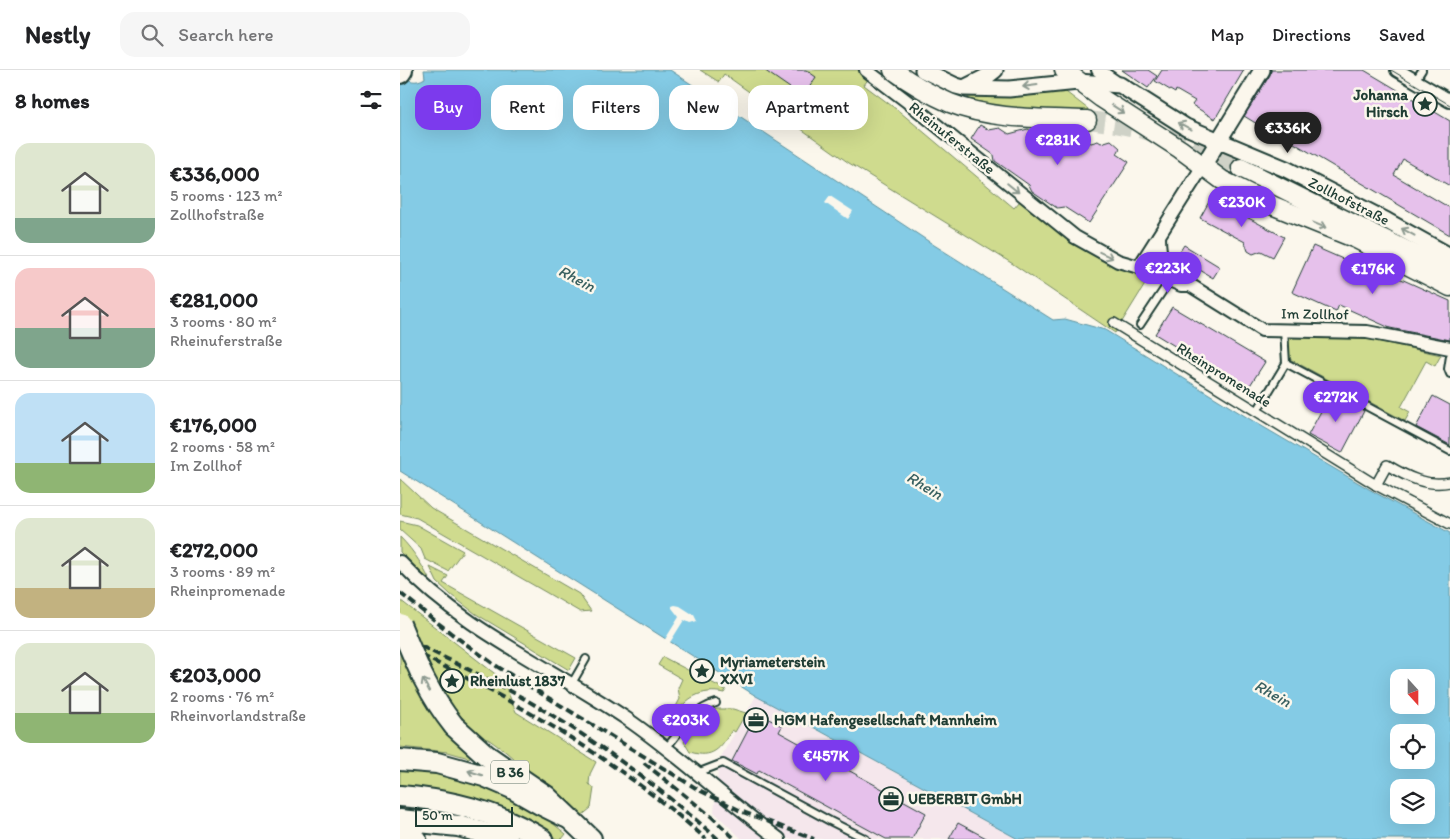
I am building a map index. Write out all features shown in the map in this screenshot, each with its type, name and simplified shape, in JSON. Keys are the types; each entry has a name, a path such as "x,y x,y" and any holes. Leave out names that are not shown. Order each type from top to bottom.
{"main road":[{"path":"893,70 933,95 969,109 1007,116 1087,120"},
{"name":"Zollhofstraße","path":"1064,70 1078,82 1222,180 1265,202 1356,239 1450,287"},
{"path":"1241,168 1450,272"},
{"name":"B 36","path":"400,624 424,681 434,699 454,726 486,755 546,796 580,829"},
{"path":"400,760 437,763 484,776 512,788 580,829"},
{"path":"400,796 445,802 476,809 504,818 542,839"},
{"path":"400,820 458,826 507,839"},
{"path":"400,831 416,839"}],"street":[{"name":"Rheinuferstraße","path":"866,70 1075,237 1118,261 1139,267"},
{"path":"923,70 964,88 1009,89 1078,82 1120,85"},
{"path":"964,88 981,80 995,70"},
{"path":"1098,70 1120,85"},
{"path":"1139,267 1262,70"},
{"path":"1397,70 1419,75 1450,101"},
{"name":"Zollhofstraße","path":"1120,85 1186,127 1286,169 1379,216 1450,256"},
{"name":"Im Zollhof","path":"1159,236 1159,250 1164,263 1186,278 1190,285 1262,330 1367,332 1450,348"},
{"name":"Im Zollhof","path":"1139,267 1181,285 1190,285"},
{"name":"Rheinpromenade","path":"1114,323 1302,441 1376,485 1450,524"},
{"path":"1376,485 1387,465 1419,481 1432,483 1450,482"},
{"path":"400,562 442,603 484,632 625,718 666,748 743,812 779,839"}],"lane":[{"path":"1140,325 1170,280"},
{"path":"1256,411 1286,363 1284,330"},
{"path":"1450,356 1448,369 1450,374"},
{"path":"1286,363 1450,451"},
{"path":"571,685 586,659"},
{"path":"666,748 690,718 700,709 716,703"},
{"path":"697,773 723,763 866,839"}],"shaded area":[{"path":"756,696 1018,839 742,839 714,812 719,760"}],"green space":[{"path":"700,70 858,70 869,78 864,85 748,85 748,91 724,74 719,82"},
{"path":"868,88 900,112 1014,208 1020,201 1085,251 1118,268 1149,278 1115,333 1013,264 849,163 803,130 868,130"},
{"path":"1062,89 1088,109 1087,112 995,107 968,100 968,96 1017,95"},
{"path":"1287,336 1364,338 1441,355 1435,366 1426,361 1401,407 1410,412 1405,421 1288,358"},
{"path":"400,479 431,508 579,594 591,611 580,612 417,518 400,514"},
{"path":"400,521 417,525 463,551 448,571 425,559 421,549 400,530"},
{"path":"400,537 419,560 433,587 400,552"},
{"path":"430,567 448,576 443,583 576,658 569,670 476,614 437,582"},
{"path":"400,600 503,680 516,712 596,762 590,774 589,784 594,788 591,808 580,817 506,752 488,739 456,740 472,755 469,758 448,752 400,747"},
{"path":"663,657 726,690 724,693 701,693 689,699 675,716 671,716 680,699 678,688 682,679 658,665"},
{"path":"717,709 733,709 746,713 735,732 732,730 715,751 705,754 690,752 684,742 693,726 705,714"},
{"path":"400,765 450,773 526,802 566,834 562,839 557,839 539,828 400,790"}],"water":[{"name":"Rhein","path":"424,70 670,70 693,85 669,85 669,130 738,130 738,115 748,122 748,130 761,130 934,245 1053,320 1065,319 1105,330 1253,421 1374,492 1450,533 1450,839 1018,839 756,696 400,471 400,75 412,81 425,78"}],"pier":[{"path":"830,196 853,211 848,219 825,203"},
{"path":"675,605 694,615 697,621 690,623 684,620 669,644 664,641 679,617 672,608"}],"building":[{"path":"764,70 806,70 816,77 811,85 786,85"},
{"path":"1122,70 1148,70 1157,76 1148,88"},
{"path":"1162,70 1244,70 1215,119 1192,105 1195,101 1176,90 1175,93 1155,81"},
{"path":"1271,70 1364,70 1450,121 1450,186 1403,159 1394,175 1450,208 1450,235 1287,139 1285,141 1244,116 1270,75"},
{"path":"980,125 989,130 1000,128 1009,134 1028,129 1041,137 1046,130 1052,133 1063,131 1070,136 1078,134 1091,143 1111,140 1120,148 1117,154 1129,162 1089,223 1064,207 1057,208 1032,191 1029,185 995,161 994,155 971,139"},
{"path":"1211,198 1284,237 1273,257 1261,251 1253,254 1248,251 1245,242 1200,218"},
{"path":"1184,245 1220,267 1213,278 1177,256"},
{"path":"1313,246 1377,274 1379,269 1450,301 1450,340 1390,328 1339,305 1336,312 1292,292"},
{"path":"1172,307 1265,362 1247,390 1155,334"},
{"path":"1331,393 1364,411 1342,453 1308,435"},
{"path":"1433,396 1450,405 1450,445 1416,427"},
{"path":"757,713 782,726 779,732 926,813 912,839 886,839 759,770 757,774 732,761"},
{"path":"958,823 988,839 949,839"}],"tunnel":[{"path":"1087,120 1148,131 1241,168"}],"tram line":[{"path":"1391,70 1450,105"}],"railway":[{"path":"400,593 498,667 699,790 743,812 814,839"},
{"path":"400,636 508,690 575,729 672,800 718,839"},
{"path":"400,645 481,686 560,731 635,782 706,839"},
{"path":"644,763 712,817 735,839"}],"place":[{"name":"Johanna Hirsch","path":"1425,104"},
{"name":"Myriameterstein XXVI","path":"702,671"},
{"name":"Rheinlust 1837","path":"452,681"},
{"name":"HGM Hafengesellschaft Mannheim","path":"756,720"},
{"name":"UEBERBIT GmbH","path":"891,799"}]}
